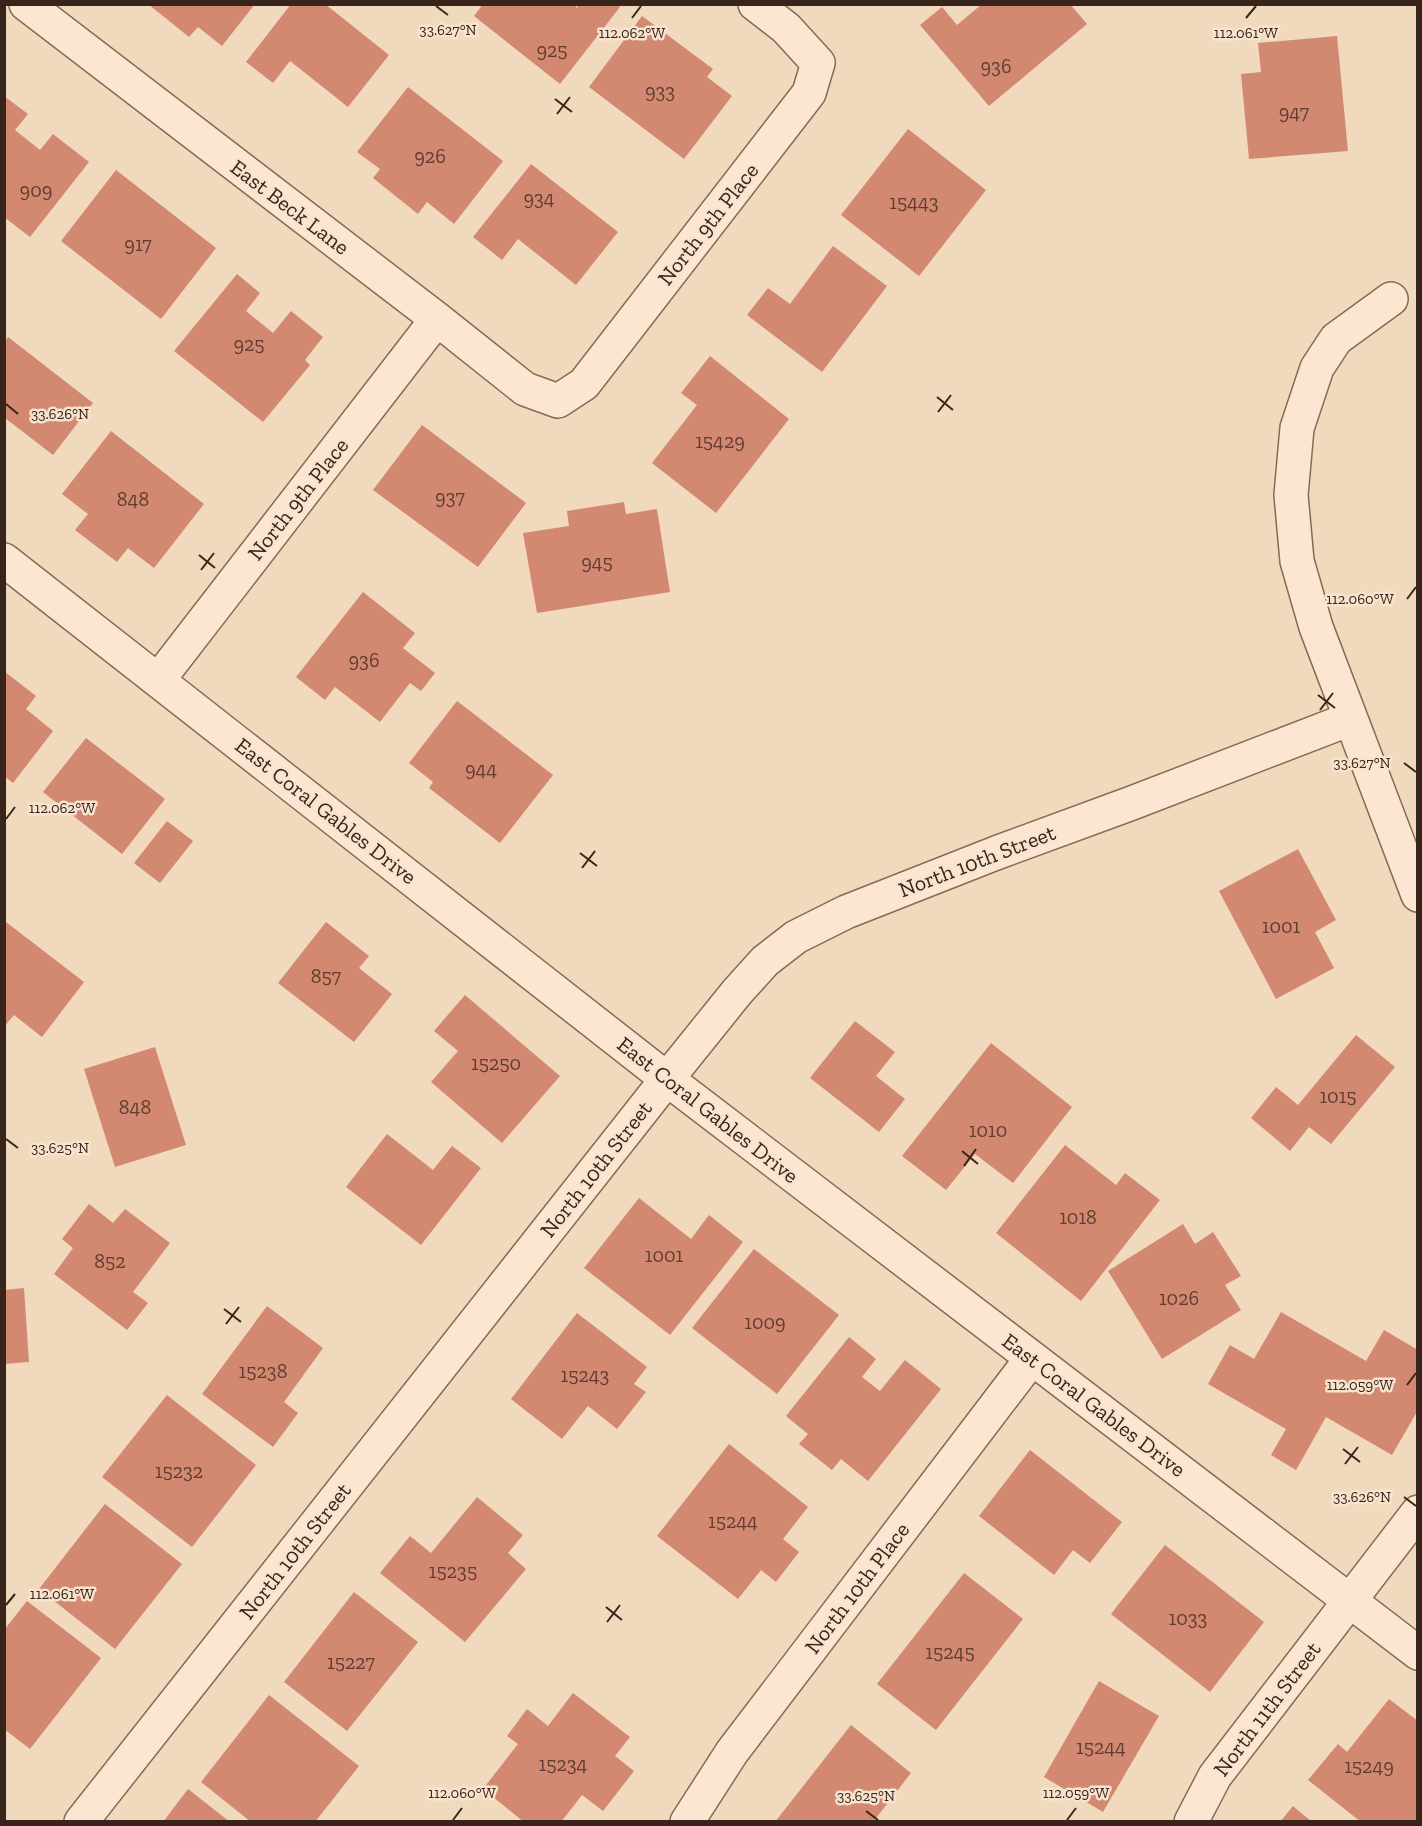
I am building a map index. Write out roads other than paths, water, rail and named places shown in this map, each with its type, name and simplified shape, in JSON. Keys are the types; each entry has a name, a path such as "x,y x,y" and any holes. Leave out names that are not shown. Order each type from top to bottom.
{"street":[{"name":"East Beck Lane","path":"26,4 525,389 558,401"},
{"name":"North 9th Place","path":"558,401 584,384 809,93 818,63 786,28 755,4"},
{"path":"1391,299 1336,339 1317,368 1297,428 1291,495 1297,561 1316,627 1418,895"},
{"name":"North 9th Place","path":"159,680 437,319"},
{"name":"East Coral Gables Drive","path":"4,560 667,1079 1418,1653"},
{"name":"North 10th Street","path":"81,1821 667,1079 765,961 796,937 846,912 974,861 1350,719"},
{"name":"North 10th Place","path":"687,1821 732,1752 1032,1358"},
{"path":"1348,1600 1418,1512"},
{"name":"North 11th Street","path":"1191,1821 1215,1776 1348,1600"}]}
